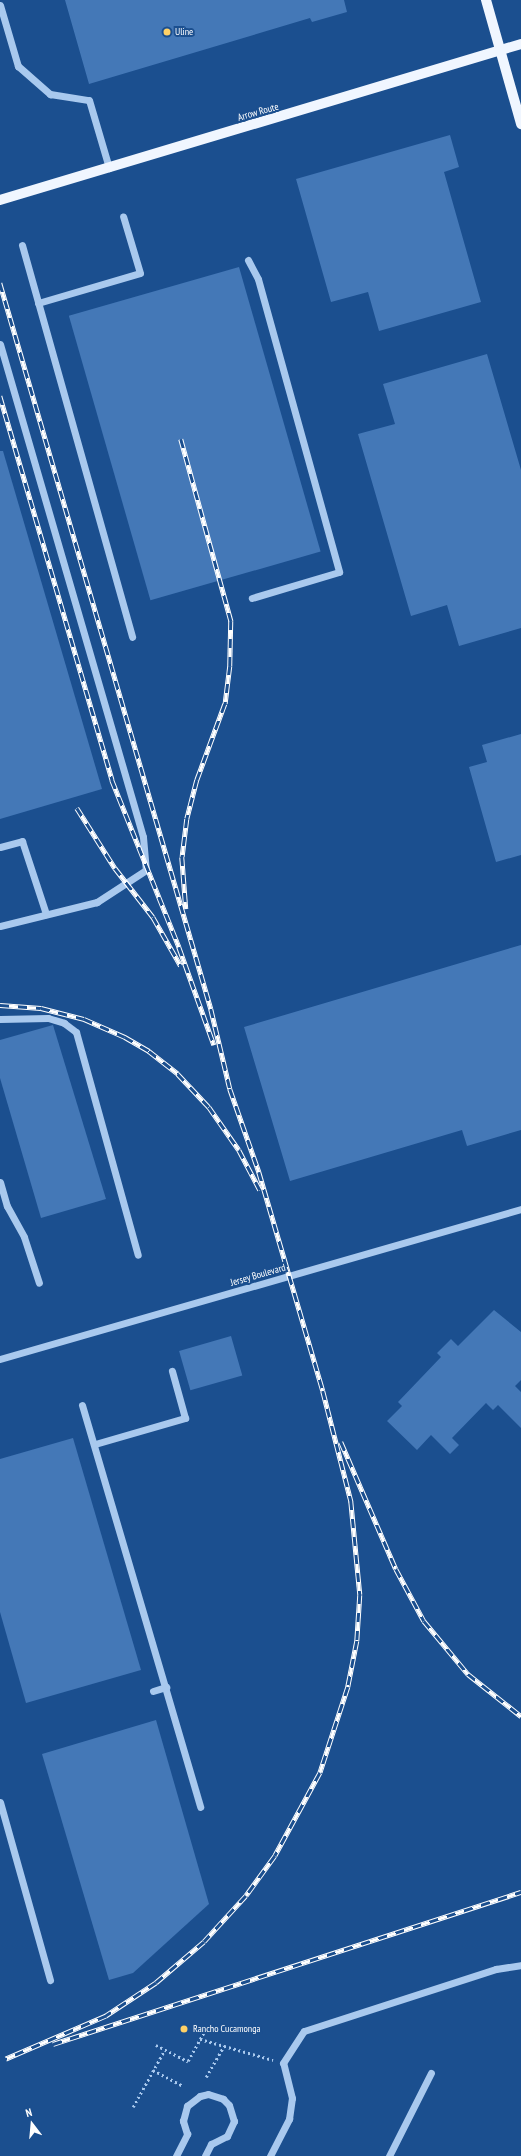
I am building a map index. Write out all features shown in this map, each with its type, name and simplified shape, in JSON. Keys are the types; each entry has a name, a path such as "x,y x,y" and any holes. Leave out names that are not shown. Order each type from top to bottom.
{"main road":[{"path":"486,0 521,124"},
{"name":"Arrow Route","path":"0,200 521,44"}],"street":[{"path":"0,5 18,66 50,94 90,100 109,168"},
{"path":"38,303 140,273 123,216"},
{"path":"22,245 132,637"},
{"path":"248,260 258,279 339,572 252,598"},
{"path":"0,344 143,837 146,870 96,902 0,926"},
{"path":"0,847 22,841 46,914"},
{"path":"0,1019 48,1018 64,1023 76,1032 138,1255"},
{"path":"0,1182 7,1206 24,1237 39,1283"},
{"name":"Jersey Boulevard","path":"0,1359 521,1209"},
{"path":"95,1444 185,1418 172,1370"},
{"path":"82,1405 95,1444 200,1807"},
{"path":"153,1690 166,1687"},
{"path":"0,1802 50,1980"},
{"path":"270,2156 289,2119 292,2098 283,2063 304,2031 496,1969 521,1966"},
{"path":"389,2156 431,2073"},
{"path":"176,2156 186,2134 184,2121 187,2106 200,2096 208,2094 223,2099 229,2105 234,2121 227,2136 211,2144 205,2156"}],"path":[{"path":"156,2045 164,2051 188,2060 206,2028"},
{"path":"200,2039 283,2063"},
{"path":"206,2077 224,2046"},
{"path":"133,2107 164,2051"},
{"path":"153,2070 183,2086"}],"building":[{"name":"Uline","path":"65,0 344,0 347,12 312,22 310,18 89,84"},
{"path":"450,135 459,167 444,172 481,302 379,331 368,292 331,302 296,179"},
{"path":"239,267 321,552 150,600 69,316"},
{"path":"487,354 521,470 521,628 459,646 447,605 411,616 358,434 395,424 383,384"},
{"path":"0,451 3,451 102,789 0,819"},
{"path":"521,734 521,855 496,862 469,767 487,762 482,745"},
{"path":"521,945 521,1130 467,1146 462,1130 290,1181 244,1027"},
{"path":"53,1025 106,1199 41,1218 0,1078 0,1040"},
{"path":"494,1310 521,1332 521,1380 515,1386 521,1392 521,1428 498,1405 493,1410 486,1403 452,1438 459,1445 450,1454 431,1435 417,1450 387,1421 402,1406 398,1402 441,1357 437,1353 451,1339 458,1346"},
{"path":"231,1336 242,1375 190,1390 179,1351"},
{"path":"73,1438 141,1670 26,1703 0,1612 0,1459"},
{"path":"156,1720 209,1904 133,1973 109,1980 42,1754"}],"railway":[{"path":"0,283 211,1009 230,1089 259,1172 323,1391 351,1501 360,1595 357,1641 348,1687 320,1773 275,1856 246,1896 204,1942 156,1983 106,2016 6,2059"},
{"path":"0,396 112,780 179,947 214,1045"},
{"path":"181,439 231,621 230,666 225,704 197,780 187,819 182,857 186,909"},
{"path":"77,808 115,868 153,917 181,966"},
{"path":"0,1005 41,1008 84,1019 125,1037 149,1051 178,1074 209,1107 239,1150 260,1190"},
{"path":"341,1442 396,1569 424,1621 468,1674 521,1716"},
{"path":"53,2044 521,1892"}],"place":[{"name":"Uline","path":"167,32"},
{"name":"Rancho Cucamonga","path":"184,2029"}]}
